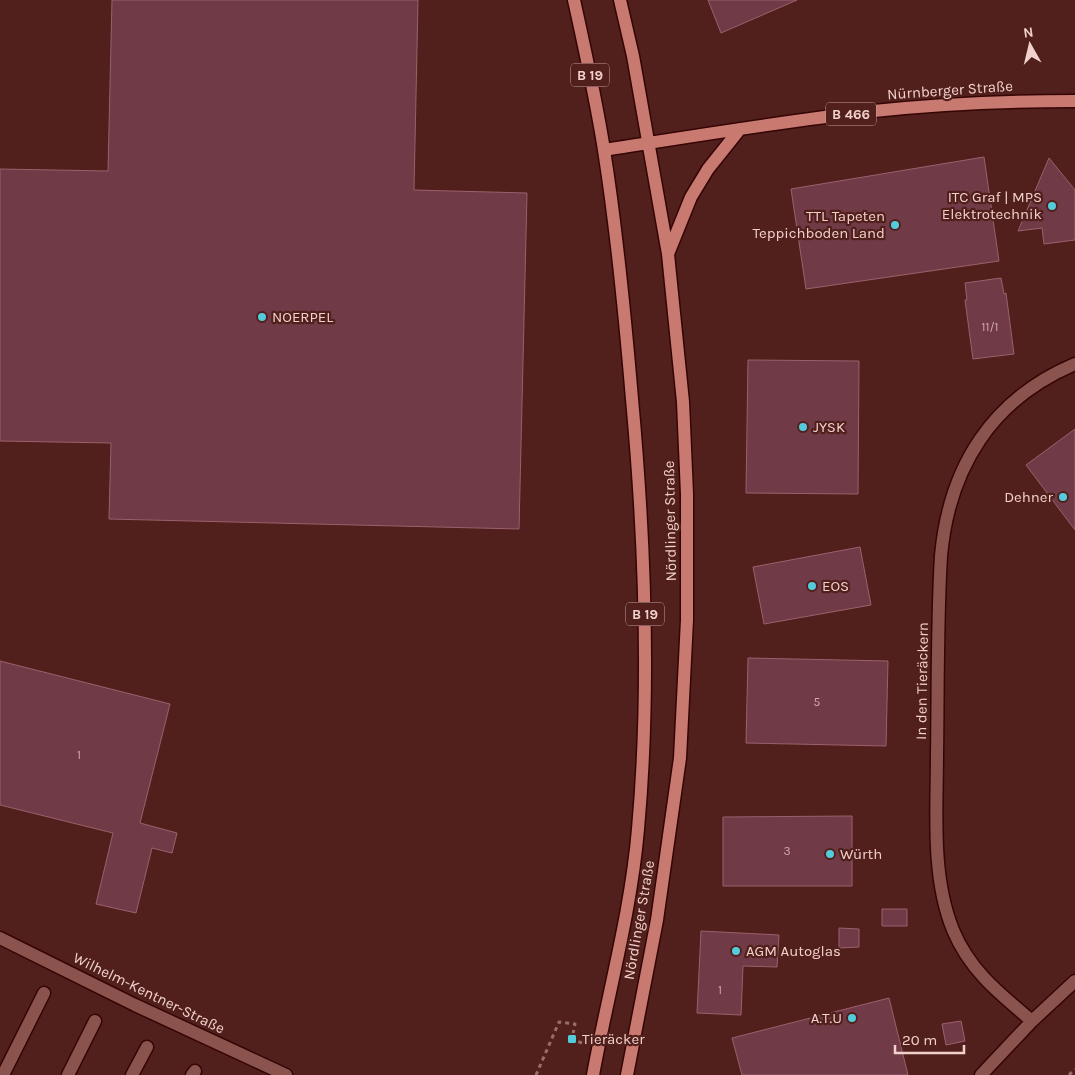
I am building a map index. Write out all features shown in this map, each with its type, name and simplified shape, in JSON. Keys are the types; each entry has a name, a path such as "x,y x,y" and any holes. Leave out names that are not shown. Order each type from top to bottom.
{"main road":[{"name":"B 19","path":"574,0 593,87 604,150"},
{"name":"Nördlinger Straße","path":"620,0 649,143 668,254 683,411 687,494 687,620 680,758 658,920 627,1075"},
{"name":"Nürnberger Straße","path":"649,143 874,111 1010,102 1075,101"},
{"path":"668,254 691,196 708,169 740,129"},
{"name":"B 466","path":"604,150 649,143"},
{"name":"Nördlinger Straße","path":"592,1075 623,928 638,831 646,672 639,477 624,310 604,150"}],"street":[{"name":"In den Tieräckern","path":"1032,1021 989,985 974,967 954,932 942,889 937,824 940,556 943,530 958,480 970,455 984,434 1014,400 1057,371 1075,364"},
{"name":"Wilhelm-Kentner-Straße","path":"0,938 135,1005 286,1075"},
{"path":"982,1075 1032,1021 1075,981"},
{"path":"3,1075 44,993"},
{"path":"68,1075 95,1021"},
{"path":"132,1075 147,1047"}],"path":[{"path":"536,1075 559,1022 575,1024 572,1039 597,1050"},
{"path":"1068,1075 1075,1069"}],"building":[{"name":"NOERPEL","path":"112,0 418,0 414,190 527,193 519,529 109,519 111,443 0,441 0,169 108,171"},
{"path":"708,0 797,0 721,33"},
{"name":"TTL Tapeten Teppichboden Land","path":"984,157 999,261 806,289 791,189"},
{"name":"ITC Graf | MPS Elektrotechnik","path":"1049,158 1075,190 1075,240 1044,244 1042,228 1018,231"},
{"path":"1001,278 1004,294 1006,293 1014,354 973,359 965,300 967,300 965,283"},
{"name":"JYSK","path":"748,360 859,361 858,494 746,493"},
{"name":"Dehner","path":"1075,429 1075,530 1026,465"},
{"name":"EOS","path":"860,547 871,605 764,624 753,567"},
{"path":"748,658 888,661 886,746 746,743"},
{"path":"0,661 170,704 140,823 177,833 172,853 152,848 136,913 96,904 113,833 0,805"},
{"path":"852,816 852,886 723,886 723,817"},
{"path":"882,909 907,909 907,926 882,926"},
{"path":"839,928 859,929 859,947 839,948"},
{"path":"701,931 779,935 777,967 743,966 741,1015 697,1013"},
{"name":"A.T.U","path":"889,998 908,1075 742,1075 732,1038"},
{"path":"961,1021 965,1041 946,1045 942,1024"}],"place":[{"name":"ITC Graf | MPS Elektrotechnik","path":"1052,206"},
{"name":"TTL Tapeten Teppichboden Land","path":"895,225"},
{"name":"NOERPEL","path":"262,317"},
{"name":"JYSK","path":"803,427"},
{"name":"Dehner","path":"1063,497"},
{"name":"EOS","path":"812,586"},
{"name":"Würth","path":"830,854"},
{"name":"AGM Autoglas","path":"736,951"},
{"name":"A.T.U","path":"852,1018"},
{"name":"Tieräcker","path":"572,1039"}]}
